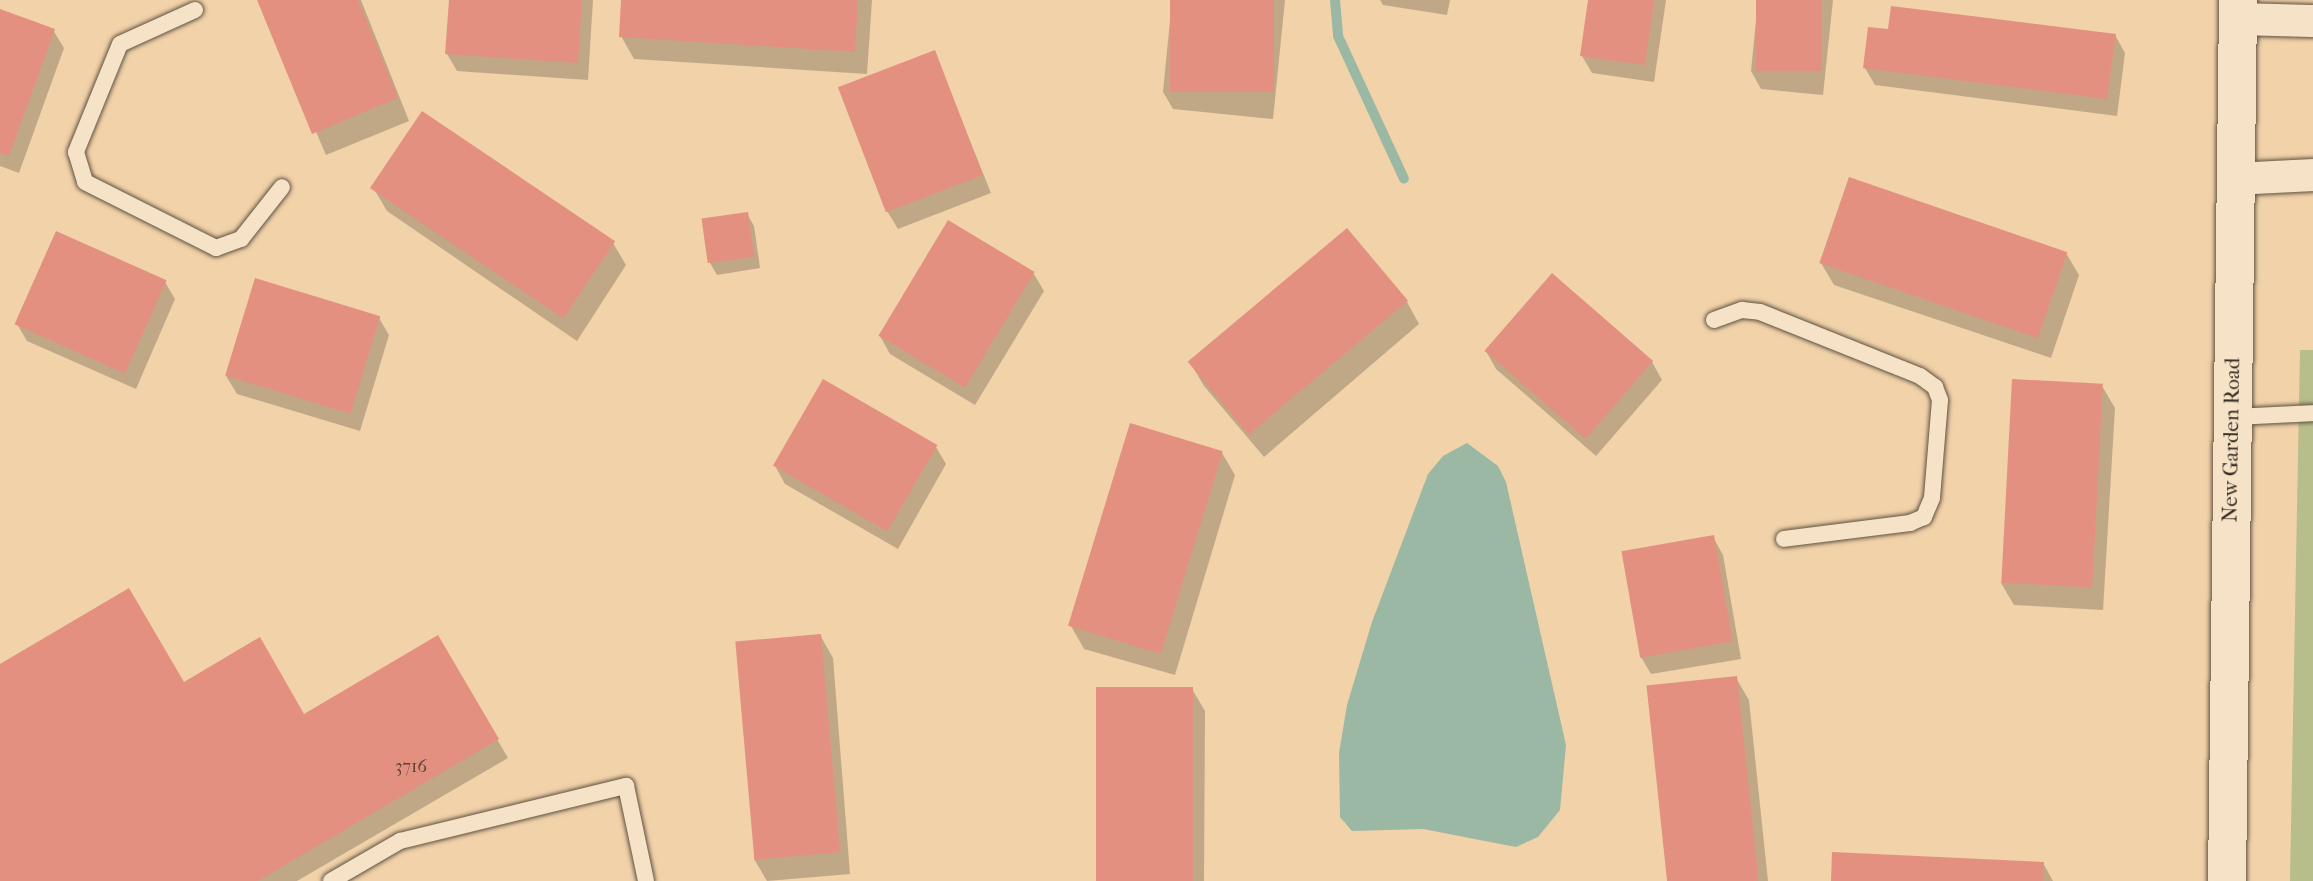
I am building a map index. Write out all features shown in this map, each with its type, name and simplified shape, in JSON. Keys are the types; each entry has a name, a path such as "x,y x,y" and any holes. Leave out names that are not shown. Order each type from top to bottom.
{"street":[{"path":"2238,10 2313,21"},
{"name":"New Garden Road","path":"2227,881 2230,417 2238,10"},
{"path":"2235,180 2313,175"}],"lane":[{"path":"195,10 120,44 76,152 85,181 216,248 241,239 282,187"},
{"path":"1714,320 1742,310 1760,312 1920,376 1935,387 1940,400 1932,498 1924,517 1910,523 1784,539"},
{"path":"2230,417 2313,413"},
{"path":"331,881 400,841 626,786 646,881"}],"green space":[{"path":"2300,350 2313,350 2313,881 2290,881"}],"shaded area":[{"path":"1467,443 1498,466 1506,482 1566,745 1560,810 1538,837 1516,847 1423,829 1352,831 1340,817 1339,753 1347,705 1372,622 1428,474 1443,456"}],"building":[{"path":"257,0 358,0 398,98 312,134"},
{"path":"449,0 582,0 578,63 445,54"},
{"path":"621,0 858,0 855,52 619,37"},
{"path":"1170,0 1274,0 1274,92 1170,92"},
{"path":"1588,0 1654,0 1645,65 1580,56"},
{"path":"1756,0 1822,0 1822,71 1756,71"},
{"path":"1891,6 2116,34 2107,99 1863,68 1868,27 1888,29"},
{"path":"0,9 55,29 9,156 0,153"},
{"path":"935,50 983,175 886,212 838,87"},
{"path":"422,111 615,241 563,318 370,188"},
{"path":"1849,177 2067,252 2038,338 1819,263"},
{"path":"748,212 754,257 708,263 701,219"},
{"path":"948,220 1035,272 965,388 878,336"},
{"path":"1347,228 1408,301 1249,434 1188,362"},
{"path":"56,231 167,280 125,373 15,324"},
{"path":"1552,273 1653,361 1586,439 1484,351"},
{"path":"255,278 380,316 350,414 225,376"},
{"path":"823,379 937,445 887,532 773,466"},
{"path":"2012,379 2103,384 2092,587 2001,583"},
{"path":"1130,423 1223,451 1161,654 1068,626"},
{"path":"1714,535 1733,641 1640,658 1621,551"},
{"path":"129,588 184,682 260,637 304,714 438,635 499,739 258,881 0,881 0,664"},
{"path":"821,634 840,852 754,860 735,641"},
{"path":"1737,676 1759,881 1667,881 1646,686"},
{"path":"1096,687 1193,687 1193,881 1096,881"},
{"path":"1832,852 2044,862 2043,881 1831,881"}],"waterway":[{"path":"1335,0 1338,36 1404,179"}]}
